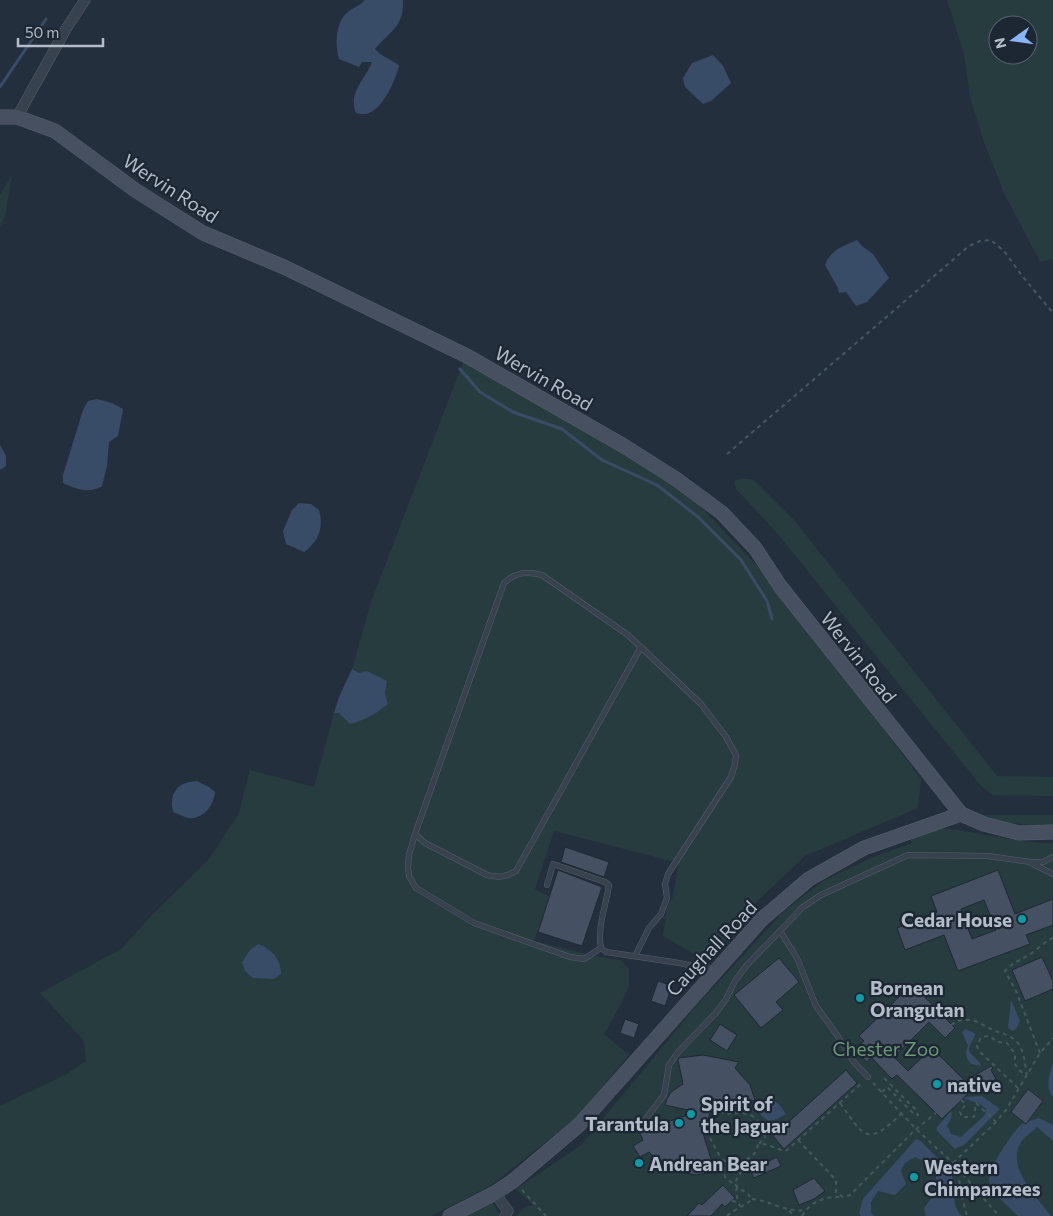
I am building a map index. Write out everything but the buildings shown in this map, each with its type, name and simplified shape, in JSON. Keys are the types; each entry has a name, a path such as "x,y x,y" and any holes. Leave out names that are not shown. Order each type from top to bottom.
{"street":[{"path":"17,117 66,29 85,0"},
{"name":"Wervin Road","path":"0,117 17,117 55,131 135,190 203,233 284,267 467,356 624,446 676,479 722,513 755,548 780,586 961,814"},
{"path":"961,814 984,824 1019,833 1053,832"},
{"name":"Caughall Road","path":"450,1216 495,1193 513,1181 580,1124 762,919 809,879 864,848 961,814"},
{"path":"495,1193 508,1211 506,1216"}],"lane":[{"path":"601,948 584,958 562,955 474,923 416,888 409,876 409,855 415,834 504,583 512,576 522,572 542,575 628,635 701,704 726,737 736,755 731,777 668,874 665,884 667,898 661,914 649,928 635,956"},
{"path":"415,834 425,843 487,875 498,878 506,877 516,870 641,647"},
{"path":"641,1125 664,1094 669,1065 674,1058 715,1014 739,976 803,908 821,895 908,855 988,856 1031,862 1043,862 1053,857"},
{"path":"1031,862 1053,874"},
{"path":"547,885 553,864 609,885 601,919 600,940 601,948 606,952 716,970"},
{"path":"780,931 797,958 816,1006 853,1061 868,1077"}],"path":[{"path":"727,454 969,246 980,241 991,240 1004,251 1053,313"},
{"path":"1040,1053 1016,991 1005,971 1011,964 1053,938"},
{"path":"951,1024 960,1020 972,1020 1012,1037 1024,1055 1026,1077"},
{"path":"1018,1088 979,1051 977,1046 982,1037 989,1036 998,1042 1007,1043 1015,1054 1015,1064 1026,1077"},
{"path":"953,1163 1006,1110 1040,1053 1053,1038"},
{"path":"758,1145 765,1144 784,1152 868,1077 916,1129 953,1163 998,1216"},
{"path":"882,1092 887,1087 918,1115 916,1110 884,1078"},
{"path":"961,1100 966,1104 960,1112 962,1117 974,1117 976,1103 996,1122"},
{"path":"840,1103 854,1124 868,1135 881,1132 902,1113"},
{"path":"722,1110 723,1114 750,1114 755,1117 760,1123 764,1137 755,1153 749,1158 740,1162 728,1162 722,1159"},
{"path":"802,1216 805,1210 819,1200 831,1196 850,1196 916,1129 936,1113"},
{"path":"706,1131 722,1159 725,1176 749,1195 751,1200"},
{"path":"798,1140 836,1180 836,1192 843,1197"},
{"path":"734,1184 749,1158"},
{"path":"959,1171 960,1190 967,1216"},
{"path":"513,1181 546,1216"},
{"path":"738,1187 736,1192 740,1206"},
{"path":"751,1200 776,1205 788,1210 805,1210"},
{"path":"728,1216 751,1200"},
{"path":"732,1201 738,1202"},
{"path":"788,1210 794,1216"}],"green space":[{"path":"947,0 1053,0 1053,259 1040,262 1004,193 984,142 970,97 964,54"},
{"path":"12,175 5,216 0,227 0,195"},
{"path":"464,360 671,476 773,582 921,779 918,808 805,856 730,927 724,947 715,955 701,958 663,936 667,907 672,899 679,863 554,831 535,889 550,897 534,941 594,956 621,960 629,969 629,986 604,1034 629,1055 576,1118 490,1186 431,1216 0,1216 0,1106 65,1075 86,1061 84,1041 40,993 121,949 153,914 209,859 239,813 250,770 314,787 334,713 339,712 350,724 385,694 387,681 359,673 352,669 371,602"},
{"path":"742,478 754,480 794,520 997,776 1053,777 1053,796 993,795 981,786 777,533 736,489 734,481"},
{"path":"978,815 1053,815 1053,826 1006,822"},
{"name":"Chester Zoo","path":"935,828 1038,843 1053,843 1053,1216 516,1216 524,1208 533,1205 516,1189 581,1145 698,1004 785,910 825,880 873,857 912,843 910,839 912,836"},
{"path":"492,1201 500,1216 462,1216"}],"water":[{"path":"365,0 403,0 403,9 395,28 375,49 399,65 395,78 379,106 369,113 362,114 356,113 354,99 358,86 372,62 362,62 359,67 339,59 337,34 338,27 344,16"},
{"path":"713,55 723,66 731,83 711,101 703,104 685,87 683,78 692,63"},
{"path":"857,240 873,254 889,278 867,302 856,306 846,292 839,293 825,265 834,252"},
{"path":"97,399 112,403 123,409 118,436 109,442 107,466 102,486 92,490 82,490 63,483 63,475 83,410 88,401"},
{"path":"0,445 6,456 6,466 0,470"},
{"path":"299,503 311,504 319,510 321,522 317,538 304,552 286,544 283,531 292,510"},
{"path":"352,669 359,673 367,671 387,681 385,694 388,704 361,721 350,724 339,713 334,713"},
{"path":"197,781 215,792 207,811 193,818 173,812 172,799 176,790 184,784"},
{"path":"258,944 268,949 277,959 281,974 274,979 253,978 245,971 242,962 250,950"},
{"path":"1011,1000 1020,1021 1013,1031 1008,1028"},
{"path":"965,1029 975,1033 969,1049 981,1066 971,1064 967,1057 968,1046 962,1032"},
{"path":"1053,1063 1053,1097 1048,1085"},
{"path":"982,1096 1000,1109 965,1144 955,1149 937,1131 937,1127 951,1111 952,1115 947,1125 951,1134 961,1137 985,1115 986,1109 980,1104 963,1098"},
{"path":"770,1099 779,1104 786,1114 769,1121 764,1118 756,1104"},
{"path":"1039,1118 1053,1125 1053,1141 1037,1127 1020,1144 1017,1153 1017,1163 1025,1182 1051,1216 1018,1216 992,1189 989,1179 990,1174 1002,1150 1017,1129 1023,1124"},
{"path":"916,1139 921,1141 950,1172 956,1207 962,1216 926,1216 924,1208 939,1186 936,1179 936,1171 927,1163 915,1157 905,1163 901,1170 906,1184 895,1195 878,1191 871,1202 871,1212 874,1216 861,1216 859,1213 863,1199"}],"waterway":[{"path":"0,87 46,19"},
{"path":"460,369 480,392 513,412 562,429 602,460 657,485 698,517 741,560 767,601 772,619"}],"place":[{"name":"Cedar House","path":"1022,919"},
{"name":"Bornean Orangutan","path":"860,998"},
{"name":"native","path":"937,1084"},
{"name":"Spirit of the Jaguar","path":"691,1114"},
{"name":"Tarantula","path":"679,1123"},
{"name":"Andrean Bear","path":"639,1163"},
{"name":"Western Chimpanzees","path":"914,1177"}]}
